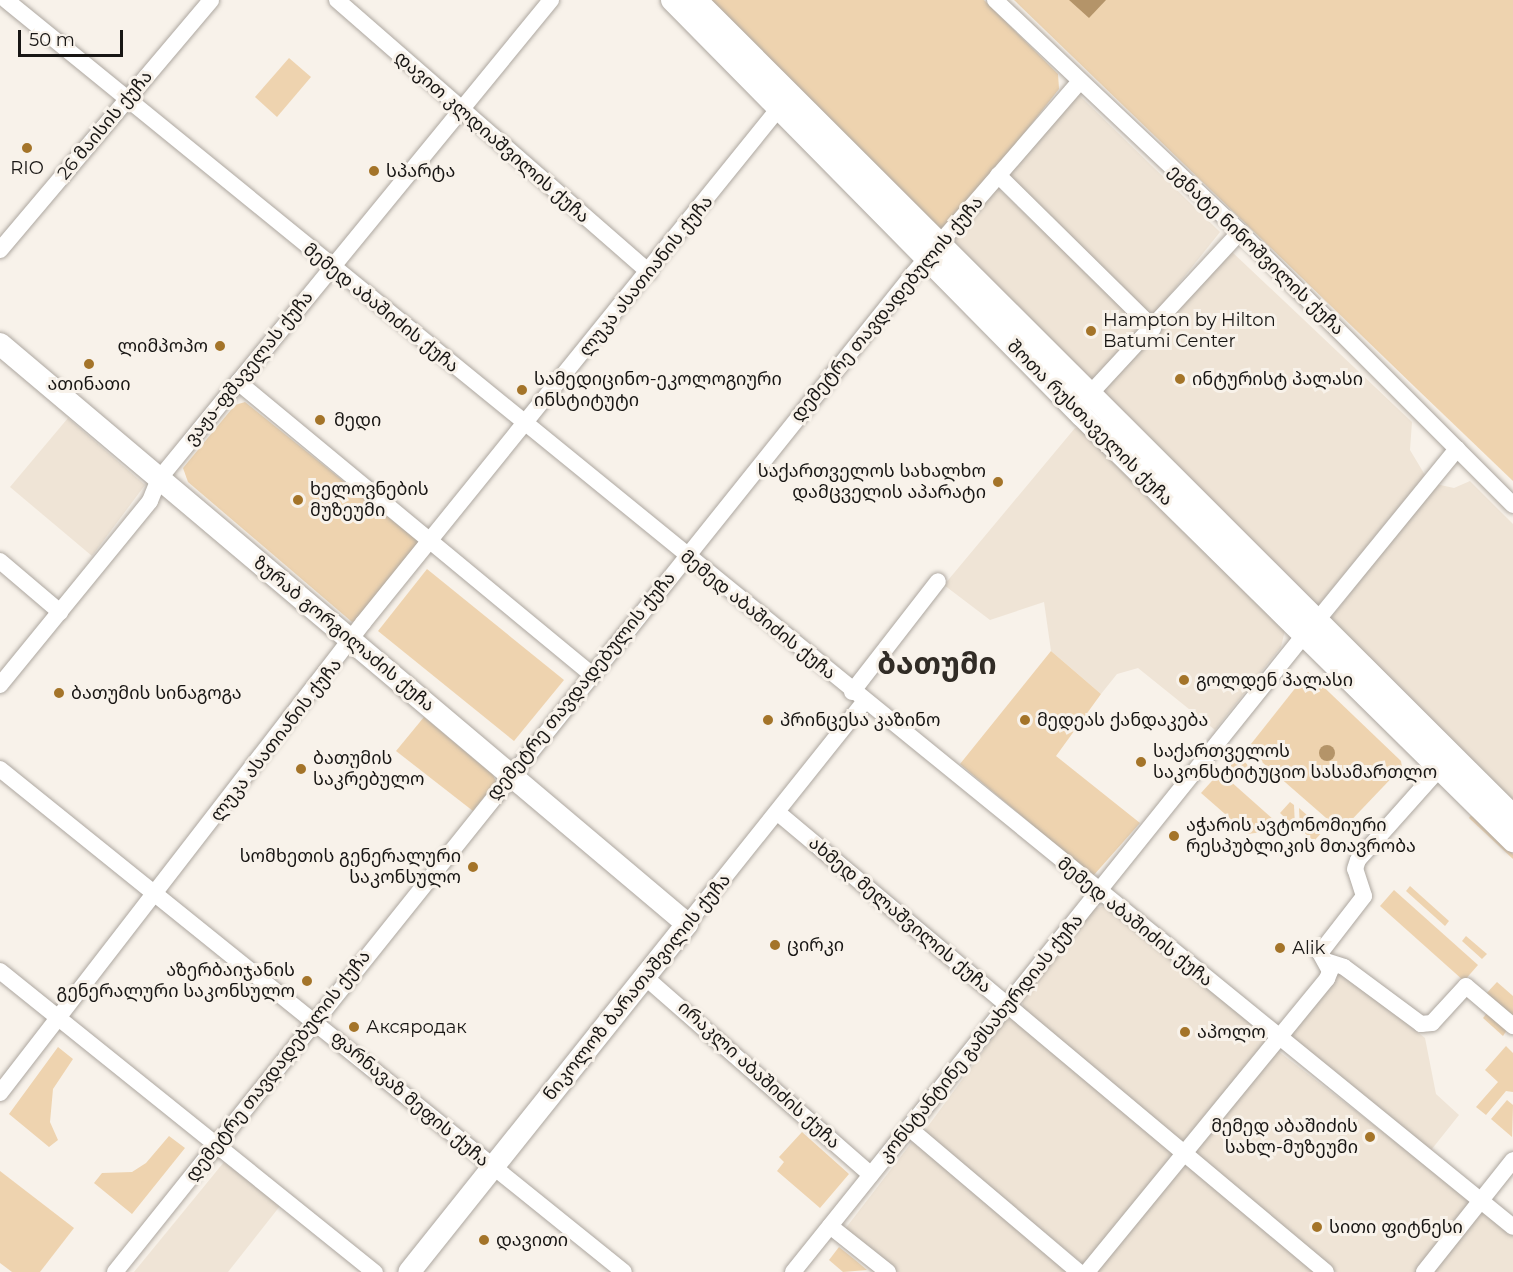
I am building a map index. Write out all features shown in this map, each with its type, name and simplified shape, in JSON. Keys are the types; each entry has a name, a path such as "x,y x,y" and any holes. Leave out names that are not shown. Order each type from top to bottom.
{"main road":[{"name":"შოთა რუსთაველის ქუჩა","path":"672,0 779,108 1088,396 1439,769 1513,841"},
{"name":"შოთა რუსთაველის ქუჩა","path":"696,0 932,251 1309,629 1513,816"},
{"name":"ზურაბ გორგილაძის ქუჩა","path":"0,344 687,924"},
{"name":"ნიკოლოზ ბარათაშვილის ქუჩა","path":"409,1272 687,924"}],"street":[{"name":"მემედ აბაშიძის ქუჩა","path":"6,0 331,268 1513,1227"},
{"name":"26 მაისის ქუჩა","path":"0,250 211,0"},
{"name":"დავით კლდიაშვილის ქუჩა","path":"337,0 462,112 649,272"},
{"name":"ვაჟა-ფშაველას ქუჩა","path":"0,686 150,501 159,479 462,112 551,0"},
{"name":"ეგნატე ნინოშვილის ქუჩა","path":"995,0 1240,232 1513,504"},
{"name":"დემეტრე თავდადებულის ქუჩა","path":"115,1272 591,674 932,251 1080,81"},
{"name":"ლუკა ასათიანის ქუჩა","path":"0,1093 430,540 649,272 779,108"},
{"path":"998,175 1153,328"},
{"path":"1088,396 1240,232"},
{"path":"238,382 591,674"},
{"name":"კონსტანტინე გამსახურდიას ქუჩა","path":"794,1272 1309,629 1457,449"},
{"path":"0,561 60,612"},
{"name":"ნიკოლოზ ბარათაშვილის ქუჩა","path":"687,924 777,812 938,581"},
{"name":"ფარნავაზ მეფის ქუჩა","path":"0,769 158,892 624,1272"},
{"path":"1087,1272 1327,979 1326,961 1320,953 1325,943 1364,896 1355,869 1358,860 1439,769"},
{"name":"ახმედ მელაშვილის ქუჩა","path":"777,812 1326,1272"},
{"path":"1326,961 1344,967 1421,1024 1432,1023 1466,986 1513,1026"},
{"path":"0,971 375,1272"},
{"name":"ირაკლი აბაშიძის ქუჩა","path":"645,976 871,1175"},
{"path":"909,1128 1079,1272"},
{"path":"1424,1272 1513,1160"},
{"path":"830,1226 888,1272"}],"shaded area":[{"path":"702,0 984,0 1058,74 1059,89 948,230 936,233"},
{"path":"1014,0 1513,0 1513,481 1417,389"},
{"path":"1069,0 1106,0 1089,18"},
{"path":"289,58 311,77 277,117 255,97"},
{"path":"1073,96 1080,96 1220,232 1152,317 1010,179 1009,172"},
{"path":"998,188 1142,326 1094,378 1083,381 949,241"},
{"path":"1231,251 1412,422 1410,450 1425,475 1317,607 1101,400 1104,387"},
{"path":"245,402 419,542 358,620 352,622 188,482 183,468 235,405"},
{"path":"68,418 145,485 92,556 10,487"},
{"path":"1085,426 1285,630 1281,647 1215,730 1138,668 1117,674 1101,694 1051,651 1044,602 990,620 944,585 1075,428"},
{"path":"1470,481 1513,524 1513,809 1330,619 1436,484 1454,488"},
{"path":"427,569 564,680 514,741 378,631"},
{"path":"1051,651 1101,694 1056,756 1140,823 1093,876 960,764"},
{"path":"1308,672 1401,761 1402,767 1341,831 1247,749"},
{"path":"424,717 493,775 496,782 473,811 396,751"},
{"path":"1327,745 1335,753 1327,761 1319,753"},
{"path":"1234,752 1265,781 1243,781 1225,763"},
{"path":"1220,772 1274,820 1262,832 1248,834 1201,793"},
{"path":"1290,802 1294,805 1295,827 1280,813"},
{"path":"1299,808 1324,830 1314,841 1300,829"},
{"path":"1472,814 1513,854 1513,859 1469,818"},
{"path":"1410,886 1449,921 1445,926 1406,891"},
{"path":"1394,890 1478,965 1464,981 1380,906"},
{"path":"1106,906 1267,1034 1268,1043 1184,1144 1024,1011 1022,1001 1092,909"},
{"path":"1466,936 1487,954 1482,959 1462,941"},
{"path":"1331,963 1425,1038 1436,1094 1459,1115 1428,1154 1291,1043 1289,1033"},
{"path":"1497,982 1513,996 1513,1024 1483,997"},
{"path":"1487,1013 1507,1030 1503,1036 1483,1018"},
{"path":"1006,1020 1016,1020 1176,1156 1086,1266 923,1133"},
{"path":"1506,1046 1513,1053 1513,1092 1506,1091 1486,1115 1476,1107 1498,1082 1485,1070"},
{"path":"58,1047 73,1059 53,1089 50,1122 58,1140 49,1147 9,1114"},
{"path":"1278,1051 1467,1197 1470,1208 1419,1272 1336,1272 1195,1152"},
{"path":"1507,1100 1513,1105 1512,1137 1491,1119"},
{"path":"802,1132 849,1174 820,1208 777,1171 784,1162 779,1157"},
{"path":"169,1136 185,1148 132,1214 94,1183 102,1173 132,1172 146,1163"},
{"path":"912,1142 916,1142 1070,1272 898,1272 845,1229"},
{"path":"224,1162 280,1206 228,1272 134,1272"},
{"path":"1186,1164 1320,1272 1096,1272"},
{"path":"0,1171 74,1228 40,1272 12,1272 0,1263"},
{"path":"1485,1209 1513,1233 1513,1272 1430,1272"},
{"path":"839,1247 867,1270 843,1272 829,1260"}],"place":[{"name":"RIO","path":"27,148"},
{"name":"სპარტა","path":"374,171"},
{"name":"Hampton by Hilton Batumi Center","path":"1091,331"},
{"name":"ლიმპოპო","path":"220,346"},
{"name":"ათინათი","path":"89,364"},
{"name":"ინტურისტ პალასი","path":"1180,379"},
{"name":"სამედიცინო-ეკოლოგიური ინსტიტუტი","path":"522,390"},
{"name":"მედი","path":"320,420"},
{"name":"საქართველოს სახალხო დამცველის აპარატი","path":"998,482"},
{"name":"ხელოვნების მუზეუმი","path":"298,500"},
{"name":"გოლდენ პალასი","path":"1184,680"},
{"name":"ბათუმის სინაგოგა","path":"59,693"},
{"name":"პრინცესა კაზინო","path":"768,720"},
{"name":"მედეას ქანდაკება","path":"1025,720"},
{"name":"საქართველოს საკონსტიტუციო სასამართლო","path":"1141,762"},
{"name":"ბათუმის საკრებულო","path":"301,769"},
{"name":"აჭარის ავტონომიური რესპუბლიკის მთავრობა","path":"1174,836"},
{"name":"სომხეთის გენერალური საკონსულო","path":"473,867"},
{"name":"ცირკი","path":"775,945"},
{"name":"Alik","path":"1280,948"},
{"name":"აზერბაიჯანის გენერალური საკონსულო","path":"307,981"},
{"name":"Аксяродак","path":"354,1027"},
{"name":"აპოლო","path":"1185,1032"},
{"name":"მემედ აბაშიძის სახლ-მუზეუმი","path":"1370,1137"},
{"name":"სითი ფიტნესი","path":"1317,1227"},
{"name":"დავითი","path":"484,1240"}],"district":[{"name":"ბათუმი","path":"937,664"}]}
